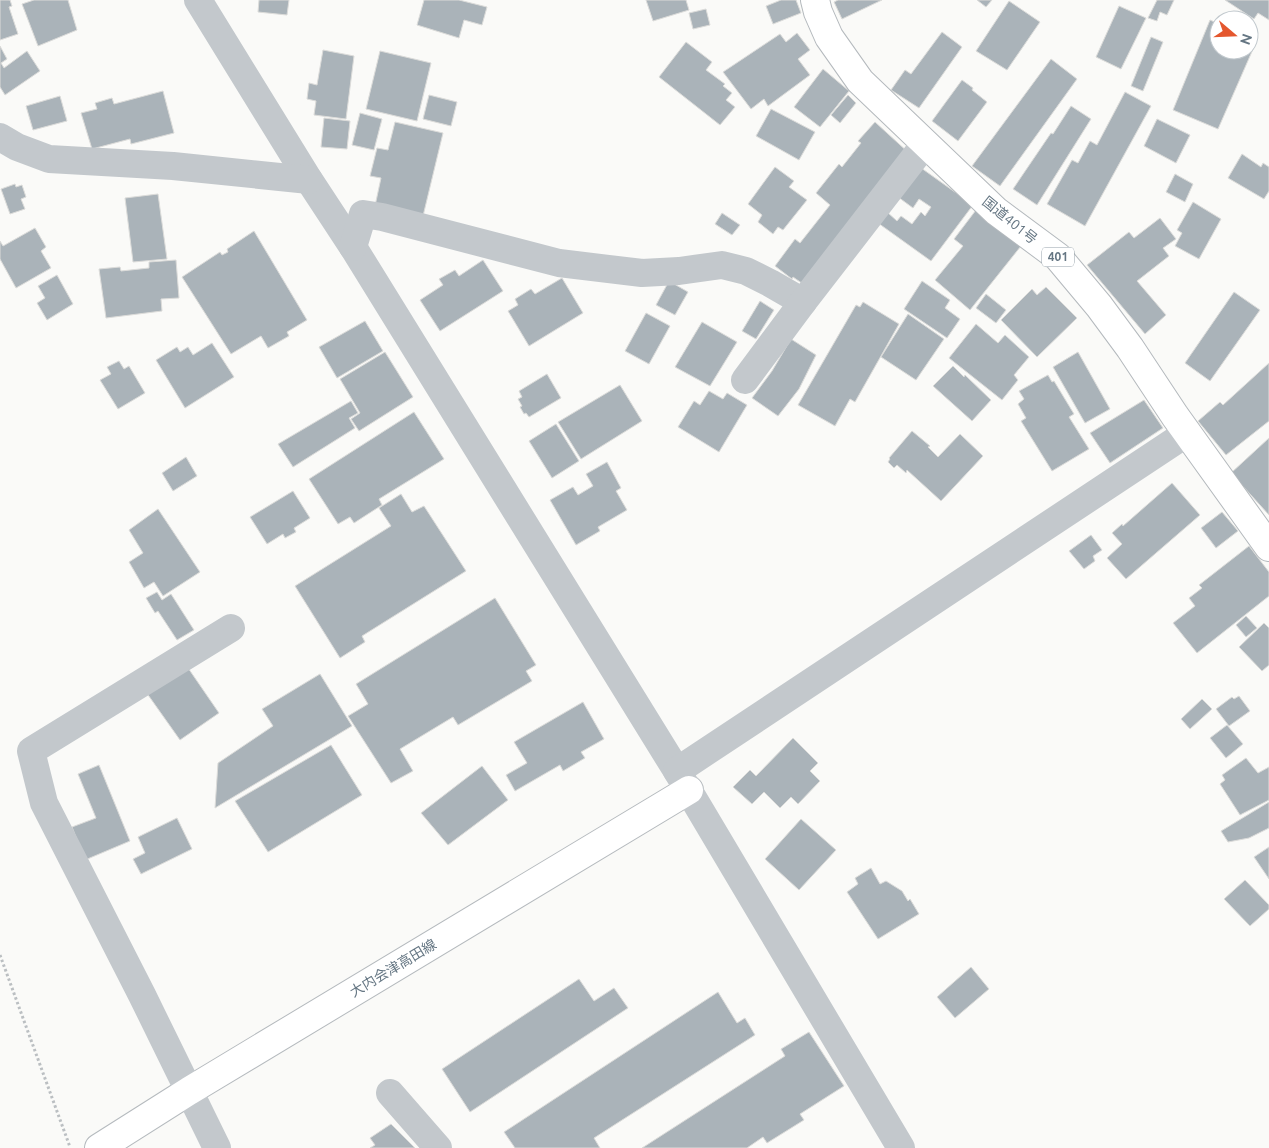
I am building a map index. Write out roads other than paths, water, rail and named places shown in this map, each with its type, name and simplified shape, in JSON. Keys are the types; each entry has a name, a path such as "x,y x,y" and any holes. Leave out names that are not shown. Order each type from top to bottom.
{"main road":[{"name":"国道401号","path":"815,0 829,37 860,81 996,211 1058,257 1100,306 1269,547"},
{"name":"大内会津高田線","path":"99,1148 683,780"}],"street":[{"path":"198,0 683,780 901,1148"},
{"path":"0,137 17,147 49,159 173,166 309,180"},
{"path":"746,380 803,302 925,144"},
{"path":"353,247 363,214 382,217 559,263 642,273 679,271 722,265 746,271 803,302"},
{"path":"683,780 1188,433"},
{"path":"217,1148 181,1096 138,987 44,803 31,751 230,628"},
{"path":"390,1093 438,1148"}]}
